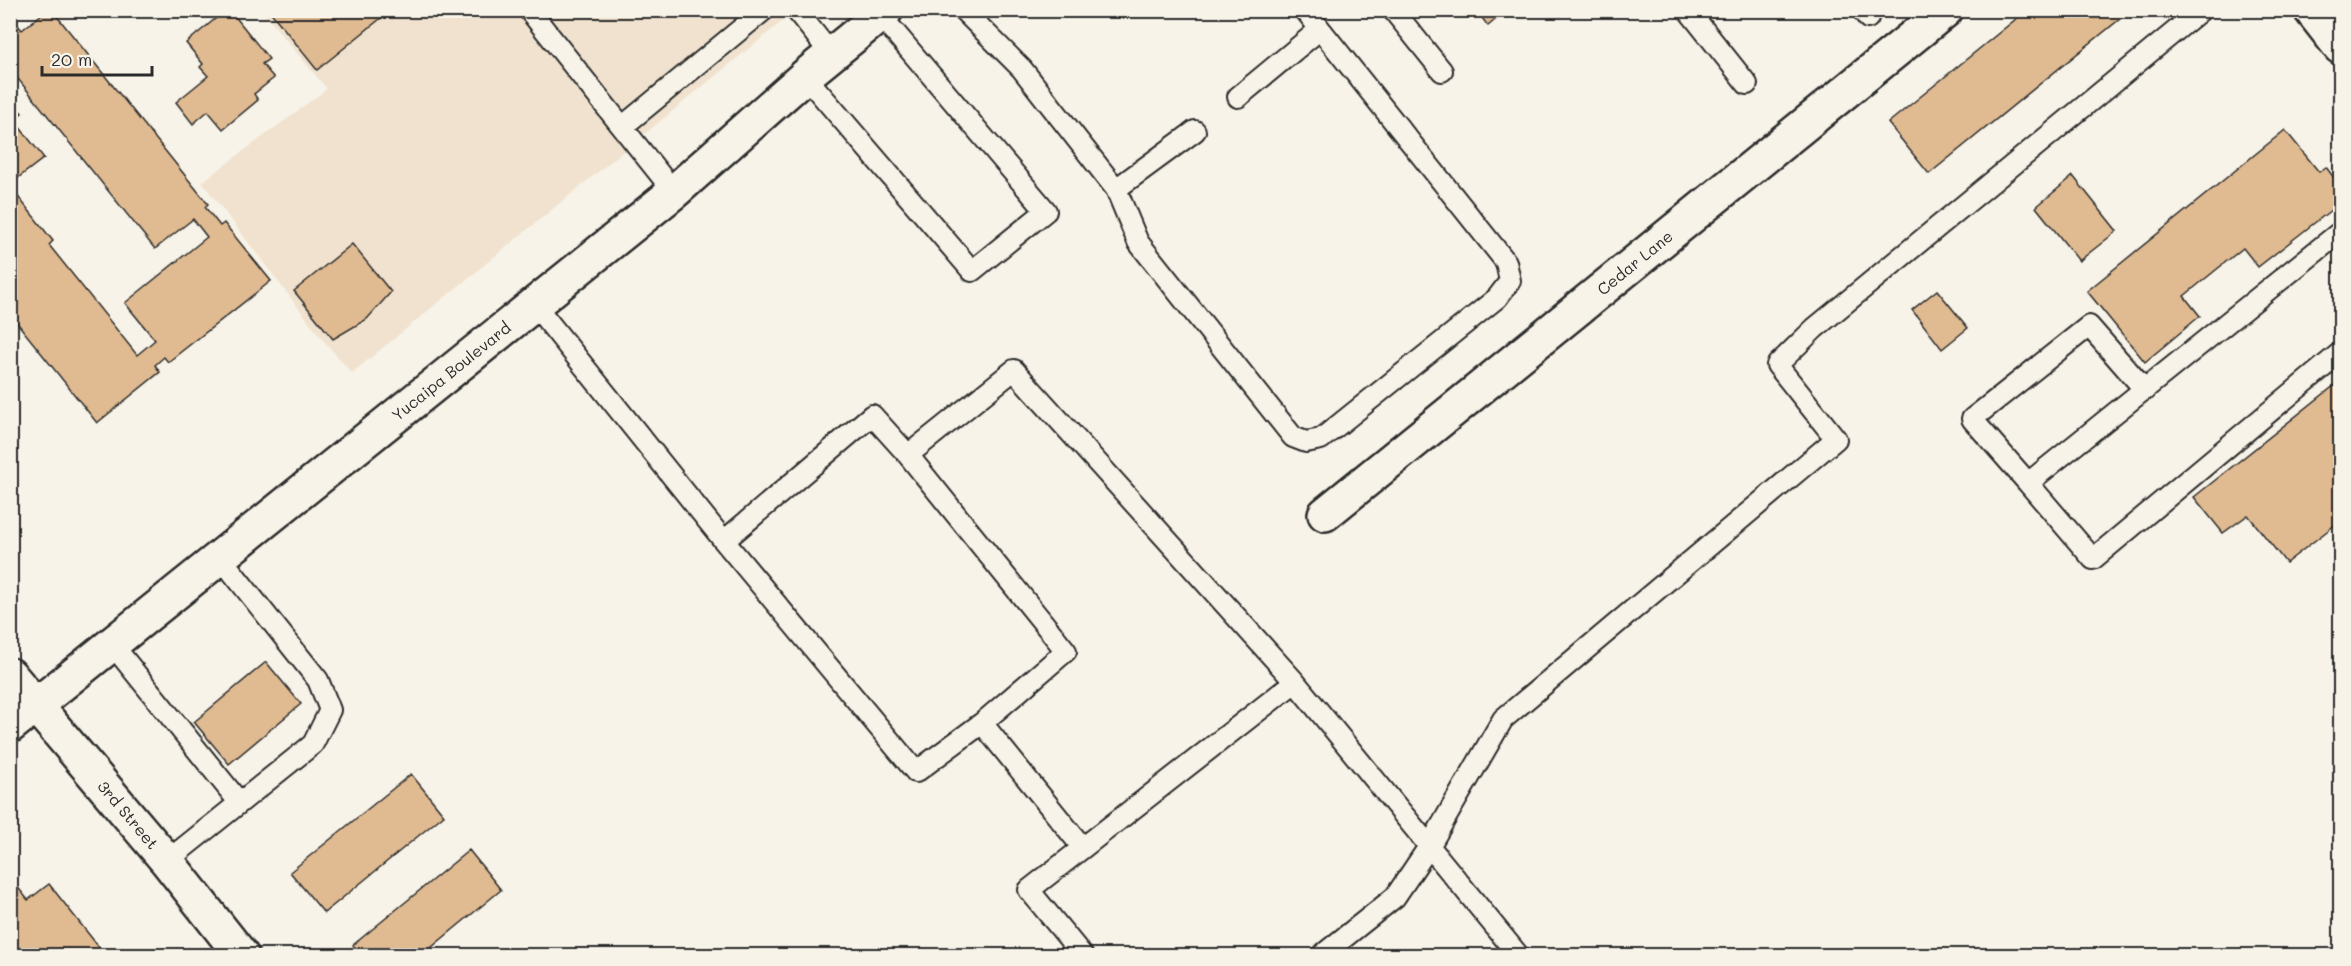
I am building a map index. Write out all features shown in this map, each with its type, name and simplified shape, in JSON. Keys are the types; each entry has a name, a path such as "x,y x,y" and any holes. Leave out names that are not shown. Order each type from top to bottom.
{"street":[{"name":"Cedar Lane","path":"1325,514 1946,10"},
{"path":"2311,10 2340,47"},
{"name":"Yucaipa Boulevard","path":"10,726 674,192 805,76 883,13"},
{"name":"3rd Street","path":"10,675 167,861 242,956"}],"lane":[{"path":"529,10 674,192"},
{"path":"622,127 764,10"},
{"path":"796,10 831,54"},
{"path":"963,10 1022,69 1116,189 1138,242 1293,437 1306,442 1321,439 1497,298 1510,281 1506,262 1305,10"},
{"path":"1393,10 1442,71"},
{"path":"1688,10 1747,84"},
{"path":"1322,956 1395,897 1430,845 1503,719 1836,439 1777,365 1815,328 2201,10"},
{"path":"805,76 972,271 1046,211 948,95 883,13"},
{"path":"1238,97 1319,30"},
{"path":"1116,189 1195,131"},
{"path":"2028,483 2340,232"},
{"path":"534,304 724,542 916,772 982,723 1066,651 908,455 872,415 724,542"},
{"path":"2145,390 2089,326 1972,418 2093,559 2340,353"},
{"path":"908,455 1014,370 1295,682 1519,956"},
{"path":"167,861 313,744 330,710 318,680 221,558"},
{"path":"111,644 239,802"},
{"path":"1083,956 1029,890 1295,682"},
{"path":"982,723 1083,848"}],"shaded area":[{"path":"262,11 795,11 352,373 323,340 202,182 327,89"}],"building":[{"path":"47,10 52,10 208,204 205,207 220,226 224,223 271,281 168,362 164,357 155,365 160,372 97,423 10,314 10,195 12,197 16,194 53,241 49,245 137,355 155,340 125,303 207,237 193,219 155,249 10,69 10,30 17,24 22,30"},
{"path":"226,10 230,10 269,59 262,64 274,78 254,94 258,100 223,129 208,111 193,124 176,102 208,76 200,67 203,64 186,43"},
{"path":"269,10 391,10 317,70"},
{"path":"1476,10 1507,10 1488,26"},
{"path":"2027,10 2131,10 1929,174 1888,123"},
{"path":"10,99 22,113 14,120 44,158 10,184"},
{"path":"2285,130 2319,172 2326,167 2340,186 2340,203 2258,267 2243,248 2184,296 2200,316 2145,362 2087,291"},
{"path":"2073,176 2117,231 2079,261 2036,207"},
{"path":"352,244 391,292 367,319 333,339 294,291"},
{"path":"1937,290 1968,328 1942,349 1912,310"},
{"path":"2340,381 2340,521 2286,563 2248,515 2223,533 2194,497"},
{"path":"266,662 301,704 229,764 194,722"},
{"path":"411,774 444,815 324,913 290,872"},
{"path":"469,850 501,890 421,956 362,956 353,945"},
{"path":"49,884 106,956 20,956 10,944 10,889 16,885 28,900"}]}
